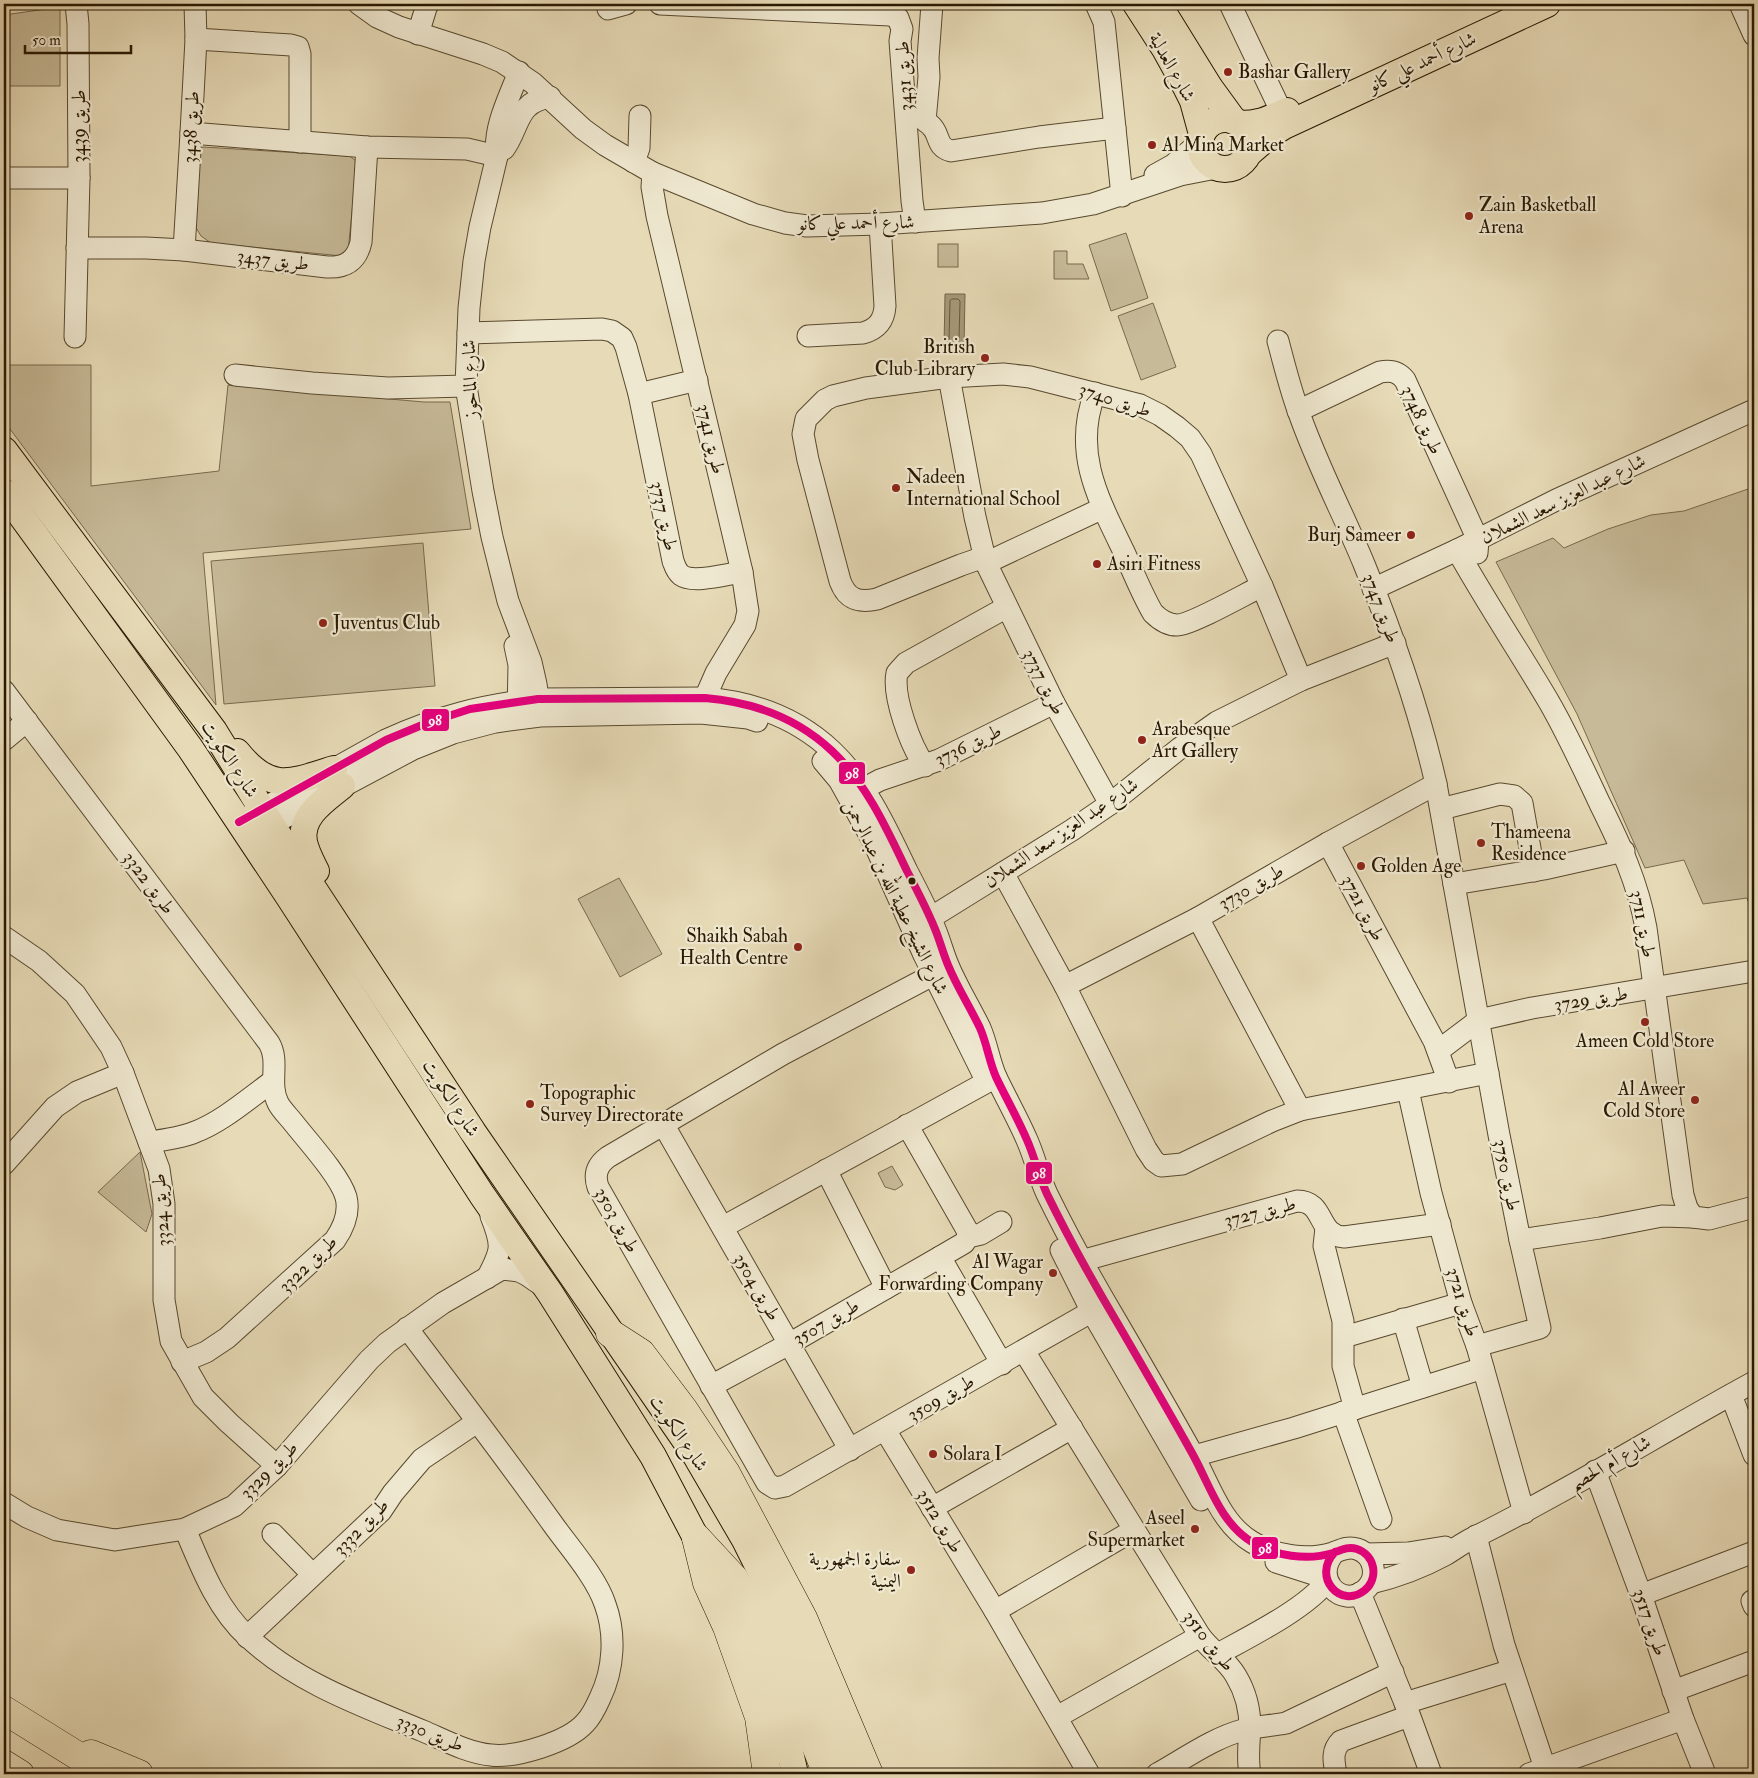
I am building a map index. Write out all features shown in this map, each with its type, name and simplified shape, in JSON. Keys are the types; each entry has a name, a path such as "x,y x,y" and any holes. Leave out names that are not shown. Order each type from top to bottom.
{"highway":[{"path":"610,1333 641,1353 684,1410 726,1473 803,1618 869,1774"},
{"path":"696,1537 707,1583 727,1627 759,1717 767,1774"},
{"path":"696,1537 734,1578 762,1627 796,1696 827,1774"},
{"path":"4,1710 107,1774"},
{"path":"56,1742 140,1774"},
{"path":"4,1764 20,1774"}],"main road":[{"name":"شارع العدلية","path":"1136,4 1165,49 1193,101 1200,138"},
{"name":"شارع العدلية","path":"1158,4 1210,88 1237,122"},
{"name":"شارع أحمد علي كانو","path":"1237,122 1262,122 1508,4"},
{"name":"شارع أحمد علي كانو","path":"1248,154 1271,134 1284,126 1547,4"},
{"path":"1226,119 1237,122 1245,128 1250,141 1248,154 1238,166 1216,168 1203,158 1200,138 1212,122 1226,119"},
{"name":"شارع الكويت","path":"4,450 214,731 266,817 473,1132 696,1456 745,1540 808,1667 850,1774"},
{"name":"شارع الكويت","path":"6,495 168,717 482,1195 550,1293 653,1456 696,1537 763,1673 788,1743 795,1774"},
{"path":"214,731 233,747 259,775 271,780 284,782 338,777"},
{"path":"326,908 318,876 306,851 303,840 304,828 308,817 338,777"}],"street":[{"name":"طريق 3439","path":"76,4 78,24 79,178 76,337"},
{"name":"طريق 3438","path":"184,250 192,133 196,4"},
{"path":"359,4 377,17 399,28 484,54 526,77"},
{"path":"418,34 428,4"},
{"name":"طريق 3431","path":"660,4 890,15 898,18 902,29 897,54 910,122"},
{"path":"909,223 904,209 910,122 929,82 928,58 932,4"},
{"path":"1096,4 1104,22 1124,195"},
{"path":"1230,4 1282,113"},
{"path":"1740,4 1754,35"},
{"path":"196,39 298,47 300,54 300,142"},
{"name":"شارع أحمد علي كانو","path":"526,77 583,129 654,173 736,208 785,223 807,226 909,223 1042,213 1093,204 1180,175 1216,168"},
{"name":"شارع الماحوز","path":"517,710 518,665 508,601 483,491 466,386 474,261 497,156 496,139 499,126 526,77"},
{"name":"شارع الماحوز","path":"497,156 507,144 522,112 537,100 550,98"},
{"path":"634,162 639,148 640,116"},
{"path":"910,122 935,129 938,134 938,141 943,148 951,151 1115,128"},
{"path":"192,133 368,147 467,149 497,156"},
{"name":"شارع أحمد علي كانو","path":"1124,195 1173,165 1200,138"},
{"name":"طريق 3437","path":"77,248 184,250 328,267 346,265 359,252 361,242 368,147"},
{"name":"طريق 3741","path":"654,173 652,187 657,216 742,572 747,605 745,625 716,673 705,698"},
{"path":"4,178 79,178"},
{"path":"808,336 871,331 881,321 885,306 880,224"},
{"name":"طريق 3737","path":"468,334 602,328 612,331 622,338 639,394 673,560 677,571 688,578 698,579 742,572"},
{"name":"طريق 3747","path":"1278,341 1298,411 1395,643 1429,755 1441,809 1480,1020"},
{"name":"طريق 3748","path":"1298,411 1380,372 1400,374 1405,380 1478,540"},
{"name":"طريق 3740","path":"985,560 961,565 887,596 865,602 857,600 845,591 840,581 804,446 803,434 806,418 824,400 842,393 949,377 989,374 1017,375 1048,380 1146,408 1160,415 1190,438 1201,454 1262,586 1301,680"},
{"path":"235,375 388,388 466,386"},
{"name":"طريق 3737","path":"949,377 985,560 1054,703 1110,804"},
{"path":"639,394 697,380"},
{"path":"1096,393 1090,408 1086,432 1090,470 1103,508 1154,613 1163,622 1178,625 1186,624 1262,586"},
{"name":"شارع عبد العزيز سعد الشملان","path":"1373,589 1478,540 1565,496 1754,410"},
{"path":"985,560 1103,508"},
{"name":"طريق 3711","path":"1478,540 1478,566 1485,600"},
{"name":"طريق 3711","path":"1457,550 1485,600 1550,703 1572,743 1624,851 1641,901 1683,1195 1687,1208 1693,1217"},
{"name":"شارع الماحوز","path":"508,601 531,662 539,707"},
{"name":"طريق 3736","path":"1007,607 906,664 897,673 896,686 905,726 916,754 925,766 1054,703"},
{"name":"شارع عبد العزيز سعد الشملان","path":"912,928 1033,856 1110,804 1180,748 1217,722 1301,680 1395,643"},
{"name":"طريق 3322","path":"4,691 269,1043 274,1054 273,1081 278,1104 338,1182 346,1197 346,1218 343,1229 335,1240 217,1345 182,1362"},
{"name":"شارع الشيخ عطية الله بن عبدالرحمن","path":"243,829 338,777 517,710 539,707 705,698 728,700 752,705 774,713 815,737 833,752 849,770 874,843 912,928 981,1030 992,1079 1028,1143 1075,1263 1204,1505 1218,1526 1265,1559 1320,1577"},
{"name":"شارع الشيخ عطية الله بن عبدالرحمن","path":"539,707 701,713 748,718 769,724 790,734 808,747 856,794 890,834 930,918 941,971"},
{"path":"4,740 27,722"},
{"path":"856,794 896,774 925,766"},
{"name":"طريق 3730","path":"1065,986 1198,918 1328,842 1436,784"},
{"path":"1441,809 1500,794 1514,796 1522,803 1534,870"},
{"name":"طريق 3721","path":"1328,842 1438,1050 1449,1082"},
{"path":"1454,884 1534,870 1624,851"},
{"path":"1003,873 1065,986 1146,1148 1154,1161 1161,1166 1182,1164 1272,1121 1300,1110 1488,1073"},
{"path":"1198,918 1300,1110"},
{"name":"طريق 3324","path":"4,937 39,960 75,994 110,1047 123,1073 159,1169 164,1204 164,1300 171,1341 203,1396 229,1423 277,1466"},
{"name":"طريق 3503","path":"775,1488 767,1484 598,1187 596,1180 599,1166 603,1160 783,1054 941,971"},
{"name":"طريق 3729","path":"1438,1050 1480,1020 1532,1008 1754,971"},
{"name":"طريق 3750","path":"1477,1346 1540,1328 1520,1240 1488,1073 1480,1020"},
{"path":"4,1164 55,1107 77,1092 123,1073"},
{"path":"722,1227 992,1079"},
{"path":"149,1142 172,1139 196,1132 215,1122 273,1081"},
{"name":"طريق 3721","path":"1408,1090 1461,1303 1477,1346 1524,1513"},
{"name":"طريق 3504","path":"664,1124 850,1450"},
{"path":"906,1125 967,1230 968,1237"},
{"path":"826,1170 886,1288"},
{"path":"482,1195 496,1227 500,1246 499,1254 487,1278"},
{"name":"طريق 3727","path":"1075,1263 1297,1201 1305,1201 1312,1204 1326,1228"},
{"path":"1520,1240 1662,1216 1709,1219 1754,1207"},
{"name":"طريق 3507","path":"712,1386 940,1257 964,1243 968,1237 980,1234 1001,1222"},
{"path":"1326,1228 1330,1233 1344,1237 1440,1224"},
{"path":"1326,1228 1324,1246 1343,1321 1343,1366 1349,1410 1381,1519"},
{"path":"940,1257 1002,1364"},
{"name":"طريق 3329","path":"4,1503 28,1517 57,1530 115,1540 185,1529 234,1506 277,1466 369,1360 407,1328 443,1303 502,1269 519,1271 535,1280 550,1293"},
{"path":"1344,1337 1461,1303"},
{"name":"شارع الشيخ عطية الله بن عبدالرحمن","path":"1099,1308 1194,1456 1220,1508 1239,1539 1285,1554 1303,1556 1334,1552"},
{"name":"طريق 3509","path":"775,1488 785,1486 850,1450 1099,1308"},
{"path":"1403,1319 1423,1387"},
{"name":"طريق 3330","path":"185,1529 212,1590 227,1613 247,1637 278,1661 315,1684 353,1702 478,1753 508,1755 527,1752 570,1734 585,1724 606,1687 611,1664 612,1632 605,1603 595,1583 407,1328"},
{"name":"طريق 3510","path":"1024,1351 1200,1636 1232,1670 1242,1688 1250,1728 1248,1750 1250,1774"},
{"path":"1194,1456 1294,1428 1483,1368"},
{"name":"شارع أم الحصم","path":"1218,1654 1301,1604 1359,1591 1397,1577 1445,1555 1470,1539 1524,1513 1754,1382"},
{"path":"1731,1395 1754,1454"},
{"name":"طريق 3332","path":"247,1637 381,1511 393,1493 422,1459 477,1422"},
{"path":"932,1508 1072,1428"},
{"name":"طريق 3512","path":"885,1430 995,1611 1089,1774"},
{"name":"طريق 3517","path":"1595,1471 1641,1595 1683,1719 1705,1774"},
{"path":"995,1611 1134,1530"},
{"path":"273,1534 312,1574"},
{"path":"1470,1539 1512,1670 1540,1772 1683,1719"},
{"name":"شارع أم الحصم","path":"1366,1554 1408,1553 1470,1539"},
{"path":"1301,1604 1310,1590 1310,1581 1320,1577 1334,1552 1347,1547 1361,1550 1370,1559 1374,1571 1359,1591 1338,1593 1320,1577"},
{"path":"1641,1595 1754,1552"},
{"path":"1359,1591 1393,1672 1431,1774"},
{"path":"1057,1717 1200,1636"},
{"path":"1674,1691 1754,1661"},
{"path":"1336,1774 1334,1751 1336,1745 1341,1741 1407,1710 1512,1670"},
{"path":"1157,1774 1224,1737 1250,1728 1286,1723 1393,1672"}],"shaded area":[{"path":"60,7 60,86 4,86 4,15"},
{"path":"203,147 350,156 357,162 348,252 342,256 211,243 201,236 195,226 197,152"},
{"path":"1126,233 1148,298 1111,311 1089,245"},
{"path":"938,244 958,244 958,267 938,267"},
{"path":"1054,251 1067,251 1067,264 1083,264 1089,279 1054,279"},
{"path":"1153,303 1176,367 1141,380 1118,316"},
{"path":"4,365 91,365 91,486 219,471 228,385 424,402 450,402 471,529 203,553 216,705 4,421"},
{"path":"1754,487 1754,918 1747,898 1703,904 1684,860 1645,868 1577,714 1496,562 1553,538 1564,548 1608,529 1651,515 1684,511"},
{"name":"Juventus Club","path":"423,543 435,686 224,704 211,561"},
{"path":"619,878 662,954 620,977 578,899"},
{"path":"140,1152 152,1214 146,1232 98,1192"},
{"path":"892,1166 903,1185 895,1190 885,1187 878,1173"}],"water":[{"path":"945,294 965,294 964,347 944,347"}],"transit line":[{"name":"98","path":"239,822 386,740 427,723 470,709 538,699 705,698 740,703 757,708 804,729 832,751 844,764 875,807 929,914 946,960 980,1028 996,1077 1027,1140 1047,1194 1081,1260 1192,1453 1223,1513 1241,1534 1252,1542 1281,1554 1313,1557 1351,1548 1363,1552 1368,1556 1373,1567 1372,1579 1365,1590 1356,1595 1347,1596 1332,1588 1326,1571 1328,1562 1335,1552"}],"place":[{"name":"Bashar Gallery","path":"1228,72"},
{"name":"Al Mina Market","path":"1152,145"},
{"name":"Zain Basketball Arena","path":"1469,216"},
{"name":"British Club Library","path":"985,358"},
{"name":"Nadeen International School","path":"896,488"},
{"name":"Burj Sameer","path":"1411,535"},
{"name":"Asiri Fitness","path":"1097,564"},
{"name":"Juventus Club","path":"323,623"},
{"name":"Arabesque Art Gallery","path":"1142,740"},
{"name":"Thameena Residence","path":"1481,843"},
{"name":"Golden Age","path":"1361,866"},
{"name":"Shaikh Sabah Health Centre","path":"798,947"},
{"name":"Ameen Cold Store","path":"1645,1022"},
{"name":"Al Aweer Cold Store","path":"1695,1100"},
{"name":"Topographic Survey Directorate","path":"530,1104"},
{"name":"Al Wagar Forwarding Company","path":"1053,1273"},
{"name":"Solara I","path":"933,1454"},
{"name":"Aseel Supermarket","path":"1195,1529"},
{"name":"سفارة الجمهورية اليمنية","path":"911,1570"}]}
